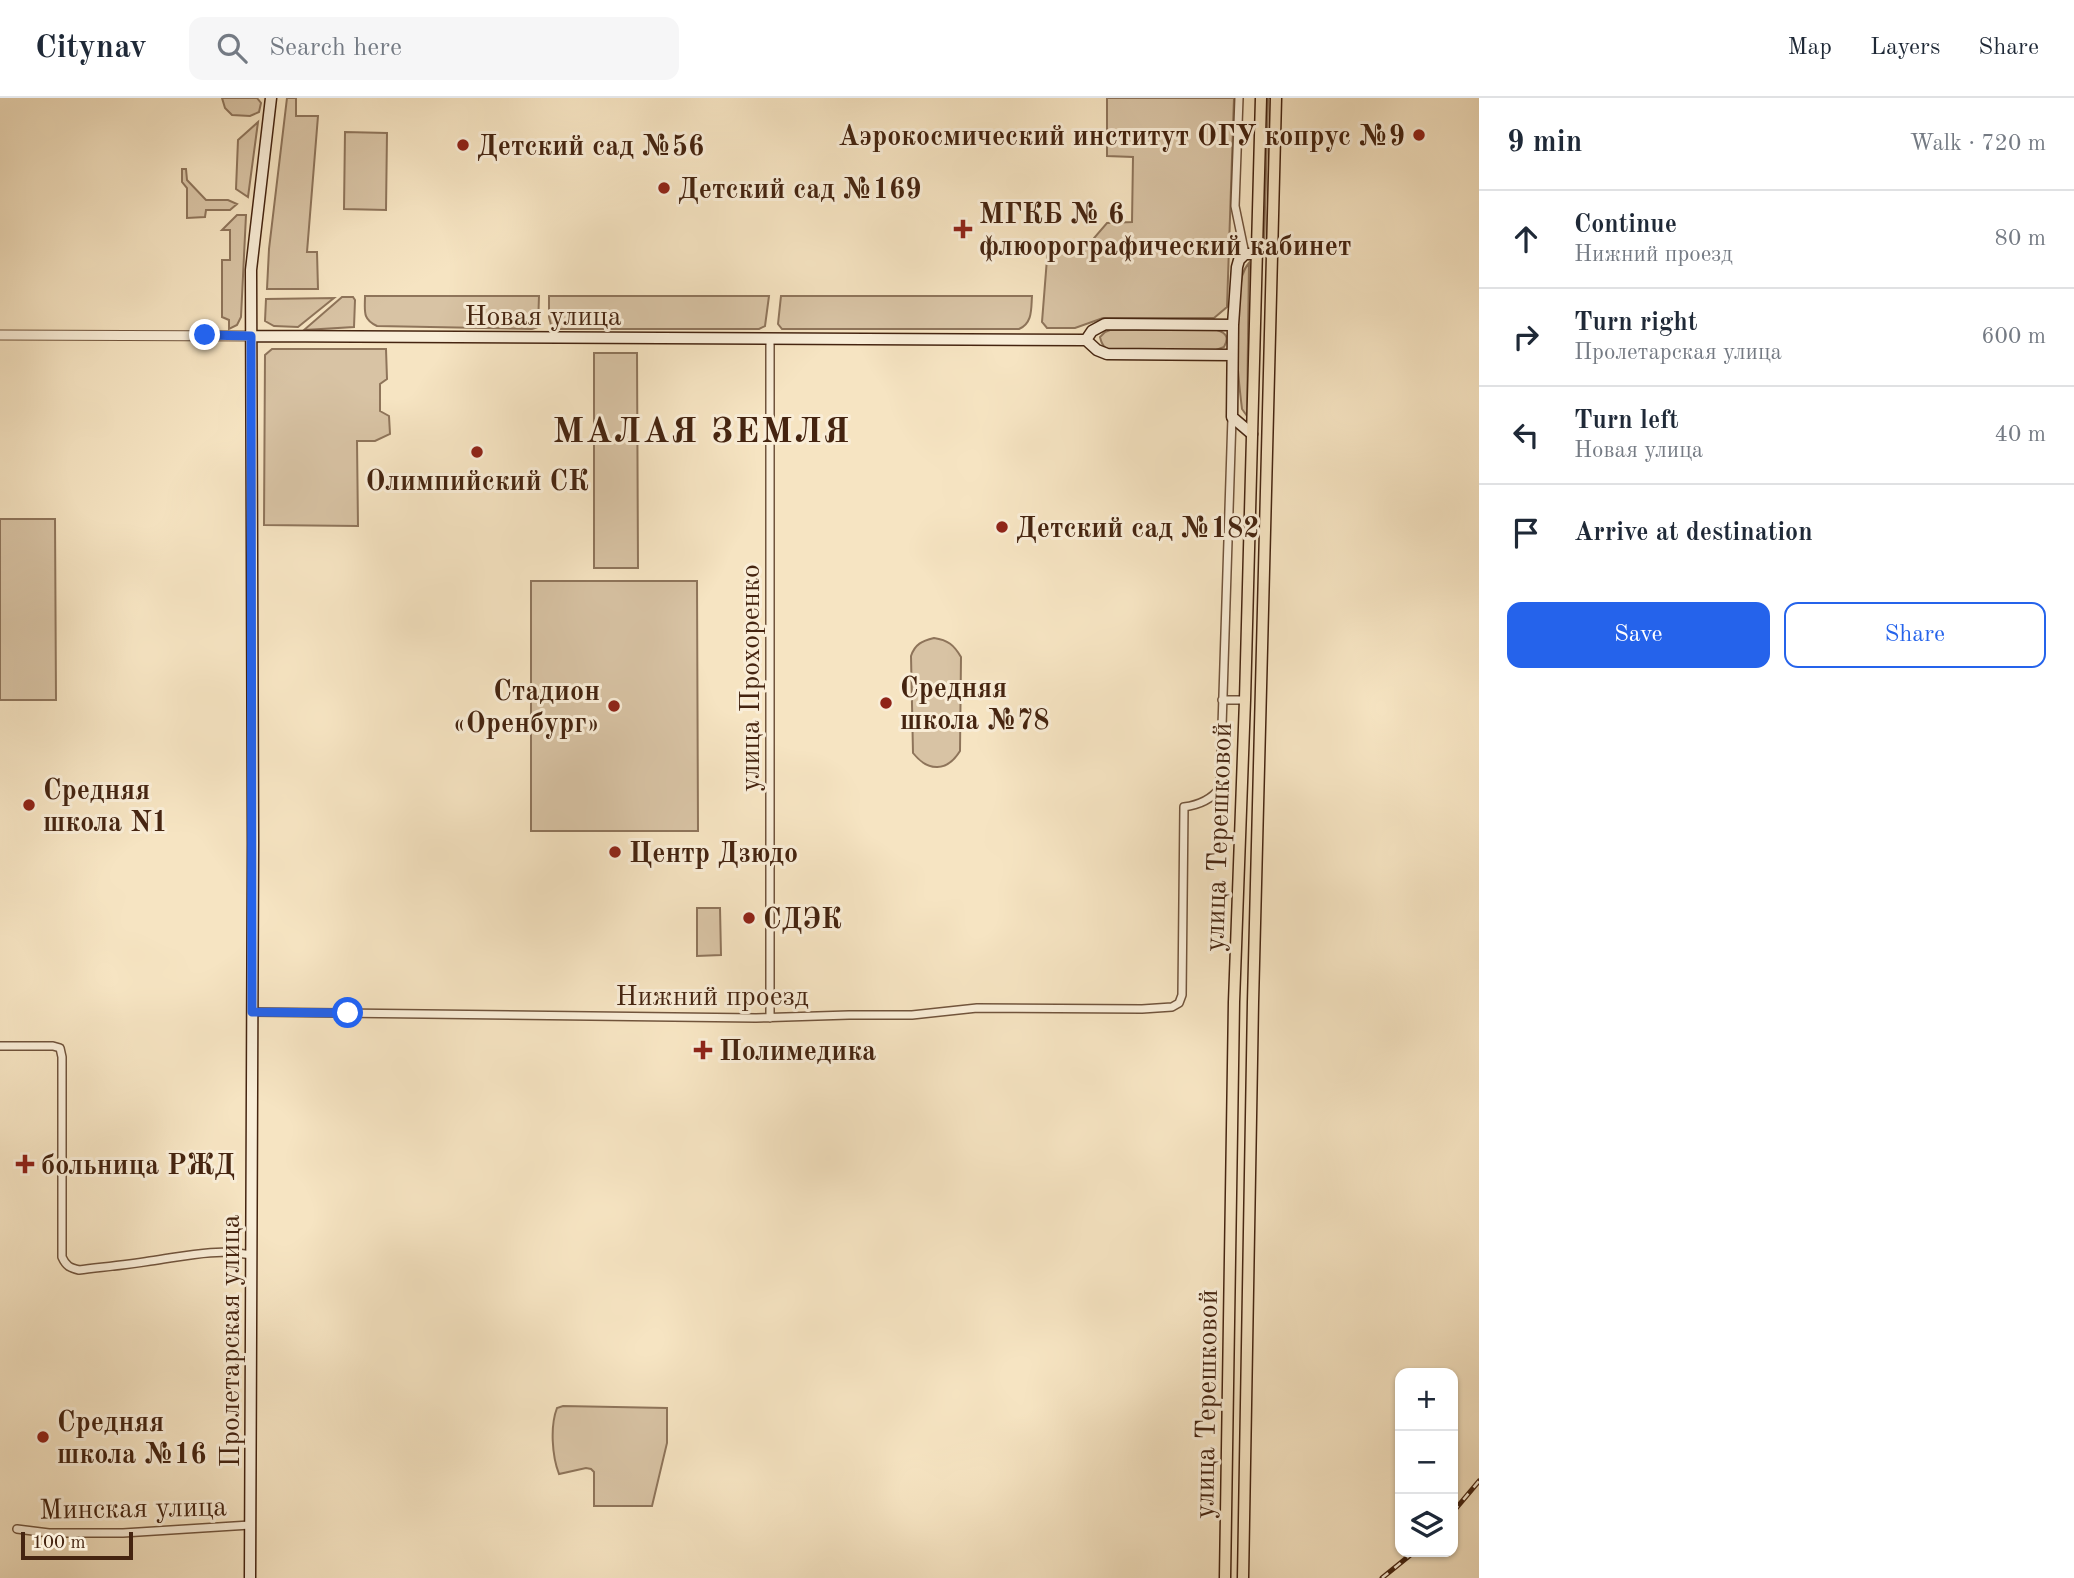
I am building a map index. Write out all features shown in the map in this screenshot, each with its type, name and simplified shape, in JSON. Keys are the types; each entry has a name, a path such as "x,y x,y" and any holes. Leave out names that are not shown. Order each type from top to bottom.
{"main road":[{"name":"Пролетарская улица","path":"250,1578 251,270 271,98"},
{"name":"улица Терешковой","path":"1225,1578 1232,1110 1252,434 1251,254 1261,98"},
{"name":"улица Терешковой","path":"1243,1578 1262,592 1276,98"},
{"path":"1252,434 1232,417 1237,267 1239,260 1251,254 1272,255"},
{"name":"Новая улица","path":"1086,340 1092,331 1105,324 1233,325"},
{"name":"Новая улица","path":"251,336 1086,340 1097,350 1107,354 1232,355"},
{"path":"1248,591 1253,595 1262,592"}],"street":[{"path":"1239,98 1235,206 1251,254"},
{"name":"Новая улица","path":"0,335 251,336"},
{"name":"улица Прохоренко","path":"770,339 770,1018"},
{"path":"1232,417 1222,700 1245,700"},
{"name":"Нижний проезд","path":"252,1012 770,1018 912,1015 977,1008 1172,1007 1180,1003 1182,995 1185,807 1198,805 1220,788 1222,700"},
{"path":"0,1046 60,1048 62,1257 65,1264 79,1270 194,1253 233,1252 252,1255"},
{"name":"Минская улица","path":"17,1529 50,1533 123,1533 250,1525"}],"shaded area":[{"path":"222,98 257,98 261,103 259,112 250,116 232,115 225,108"},
{"path":"287,98 296,98 296,116 318,116 307,252 317,252 318,289 267,289 269,249"},
{"path":"1107,98 1234,98 1227,307 1214,318 1103,318 1075,328 1047,328 1042,322 1048,246 1094,246 1094,238 1107,223 1132,222 1133,157 1107,156"},
{"path":"1268,98 1271,98 1267,243 1264,243"},
{"path":"258,122 248,197 236,189 238,140"},
{"path":"345,132 387,133 386,210 344,209"},
{"path":"182,169 186,169 187,180 206,200 228,200 237,204 230,210 206,210 205,217 187,218 187,188 182,182"},
{"path":"237,215 246,215 241,317 237,325 229,329 229,320 222,317 222,260 230,260 230,230 222,230"},
{"path":"1249,263 1247,416 1242,409 1237,337 1241,281"},
{"path":"365,296 539,296 538,327 377,326 367,317"},
{"path":"549,296 769,296 765,326 759,329 559,329 551,325"},
{"path":"781,296 1032,296 1029,319 1019,329 782,329 778,324"},
{"path":"342,297 353,297 355,300 354,327 304,330"},
{"path":"334,298 298,327 274,326 265,321 266,299"},
{"path":"1110,330 1217,330 1225,334 1226,341 1224,347 1216,350 1114,351 1104,347 1100,337"},
{"path":"272,349 386,349 387,379 380,384 380,411 389,416 390,434 375,441 357,441 358,526 264,525 265,355"},
{"path":"594,353 637,353 638,568 594,568"},
{"path":"0,519 55,519 56,700 0,700"},
{"name":"Стадион «Оренбург»","path":"531,581 697,581 698,831 531,831"},
{"path":"934,638 950,644 961,657 960,751 949,763 937,767 925,764 913,753 911,656 920,644"},
{"path":"697,908 720,908 721,955 697,956"},
{"path":"557,1408 667,1408 667,1443 652,1506 594,1506 594,1472 591,1469 559,1474 553,1450 553,1432"}],"railway":[{"path":"1458,1506 1479,1481"},
{"path":"1382,1578 1408,1557"}],"place":[{"name":"Аэрокосмический институт ОГУ копрус №9","path":"1419,135"},
{"name":"Детский сад №56","path":"463,145"},
{"name":"Детский сад №169","path":"664,188"},
{"name":"МГКБ № 6 флюорографический кабинет","path":"963,229"},
{"name":"Олимпийский СК","path":"477,452"},
{"name":"Детский сад №182","path":"1002,527"},
{"name":"Средняя школа №78","path":"886,703"},
{"name":"Стадион «Оренбург»","path":"614,706"},
{"name":"Средняя школа N1","path":"29,805"},
{"name":"Центр Дзюдо","path":"615,852"},
{"name":"СДЭК","path":"749,918"},
{"name":"Полимедика","path":"703,1050"},
{"name":"больница РЖД","path":"25,1164"},
{"name":"Средняя школа №16","path":"43,1437"}],"district":[{"name":"МАЛАЯ ЗЕМЛЯ","path":"702,430"}],"route":[{"path":"205,335 251,336 252,1012 348,1013"}]}
